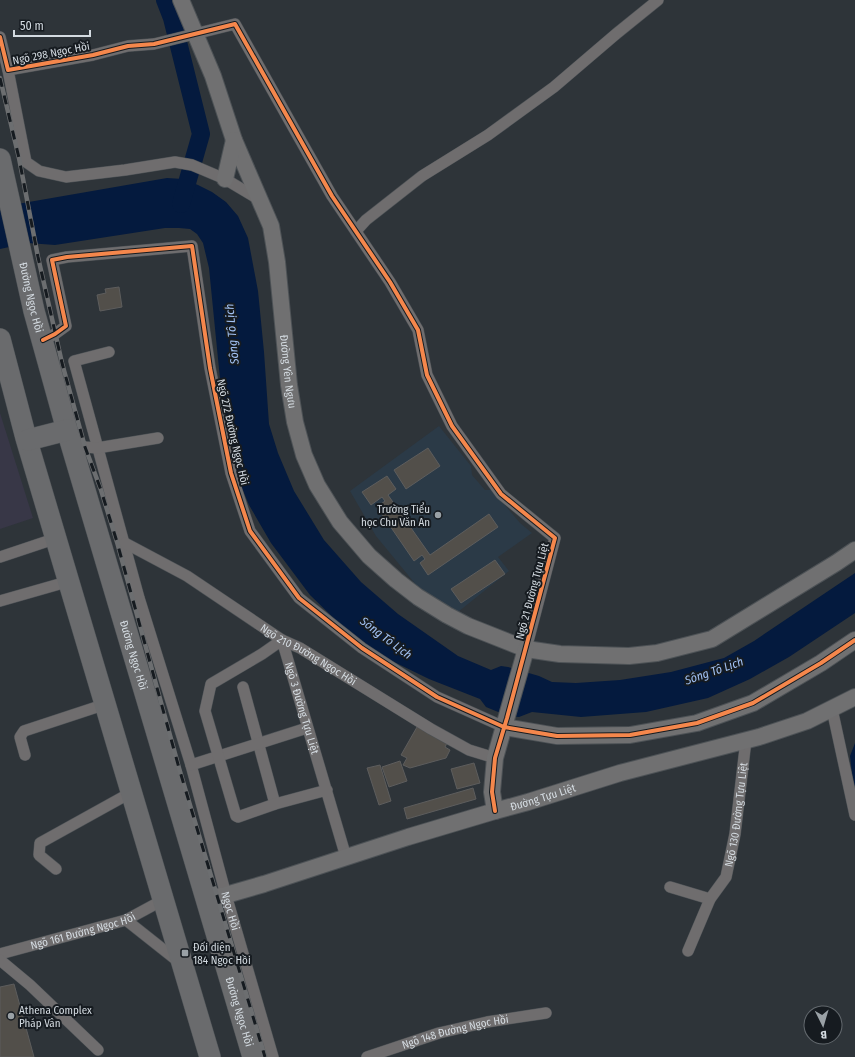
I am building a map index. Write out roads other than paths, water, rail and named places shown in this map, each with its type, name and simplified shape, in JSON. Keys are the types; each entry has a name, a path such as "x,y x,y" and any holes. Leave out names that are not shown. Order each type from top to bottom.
{"highway":[{"name":"Đường Ngọc Hồi","path":"0,162 43,340 69,436 216,897 253,1057"},
{"path":"0,339 28,440 210,1057"},
{"path":"28,440 69,436"}],"street":[{"name":"Đường Yên Ngưu","path":"181,0 191,36 219,95 234,140 271,226 278,262 289,385 295,422 304,455 317,485 340,522 369,556 396,580 418,597 447,615 524,654 629,656 657,653 712,639 855,550"},
{"path":"356,231 366,220 422,176 488,135 554,87 658,0"},
{"name":"Ngõ 298 Ngọc Hồi","path":"0,37 8,70 128,46 159,43 235,24 332,196 356,231"},
{"path":"8,70 26,162 39,171 66,177 175,162 192,165 225,179 261,200"},
{"path":"225,179 234,140"},
{"name":"Ngõ 21 Đường Tựu Liệt","path":"356,231 390,282 418,330 427,375 452,426 501,494 555,538 524,654"},
{"name":"Ngõ 272 Đường Ngọc Hồi","path":"43,340 66,326 52,260 66,256 192,246 210,368 231,473 250,531 299,598 362,648 437,697 506,722"},
{"name":"Ngọc Hồi","path":"109,352 74,361 139,598 191,765 216,897 273,1057"},
{"path":"69,436 85,447 97,448 158,438"},
{"path":"0,557 57,538"},
{"name":"Ngõ 210 Đường Ngọc Hồi","path":"125,543 187,576 282,640 300,648 431,730 469,750 495,758"},
{"path":"0,601 70,582"},
{"path":"282,640 211,684 205,712 236,816 238,817 275,804 327,790"},
{"name":"Ngõ 3 Đường Tựu Liệt","path":"282,640 346,857"},
{"path":"506,722 557,736 630,735 697,723 753,703 821,663 855,640"},
{"path":"495,810 492,792 495,758 524,654"},
{"path":"243,687 275,804"},
{"name":"Đường Tựu Liệt","path":"216,897 495,810 528,802 620,773 786,729 832,709 855,697"},
{"path":"25,755 20,737 24,730 106,704"},
{"path":"832,709 855,815"},
{"path":"191,765 307,728"},
{"name":"Ngõ 130 Đường Tựu Liệt","path":"688,951 710,899 726,877 735,834 746,740"},
{"path":"56,870 39,855 40,843 132,792"},
{"path":"670,887 710,899"},
{"name":"Ngõ 161 Đường Ngọc Hồi","path":"0,954 126,920 163,900"},
{"path":"126,920 179,962 187,978"},
{"path":"0,960 30,985 98,1050"},
{"name":"Ngõ 148 Đường Ngọc Hồi","path":"367,1057 439,1033 487,1022 546,1013"}],"water":[{"path":"167,178 183,179 198,185 212,192 226,202 238,216 248,238 258,291 269,424 278,453 294,491 324,540 361,582 398,614 458,656 491,670 501,666 508,667 539,676 552,682 576,683 620,680 671,672 724,658 754,641 855,573 855,613 789,657 750,679 708,698 646,712 581,717 532,712 519,717 508,716 486,707 480,699 429,679 390,660 346,630 310,595 271,543 249,505 232,464 225,429 209,268 203,243 197,234 190,229 165,228 55,245 28,243 0,249 0,207"},
{"path":"855,743 855,799 850,756"}],"waterway":[{"name":"Sông Tô Lịch","path":"165,0 172,18 201,134 181,204"}],"railway":[{"path":"0,78 19,158 38,257 62,363 85,447 101,490 117,542 179,768 265,1057"}],"place":[{"name":"Trường Tiểu học Chu Văn An","path":"438,515"},
{"name":"Đối diện 184 Ngọc Hồi","path":"185,953"},
{"name":"Athena Complex Pháp Vân","path":"11,1016"}]}
